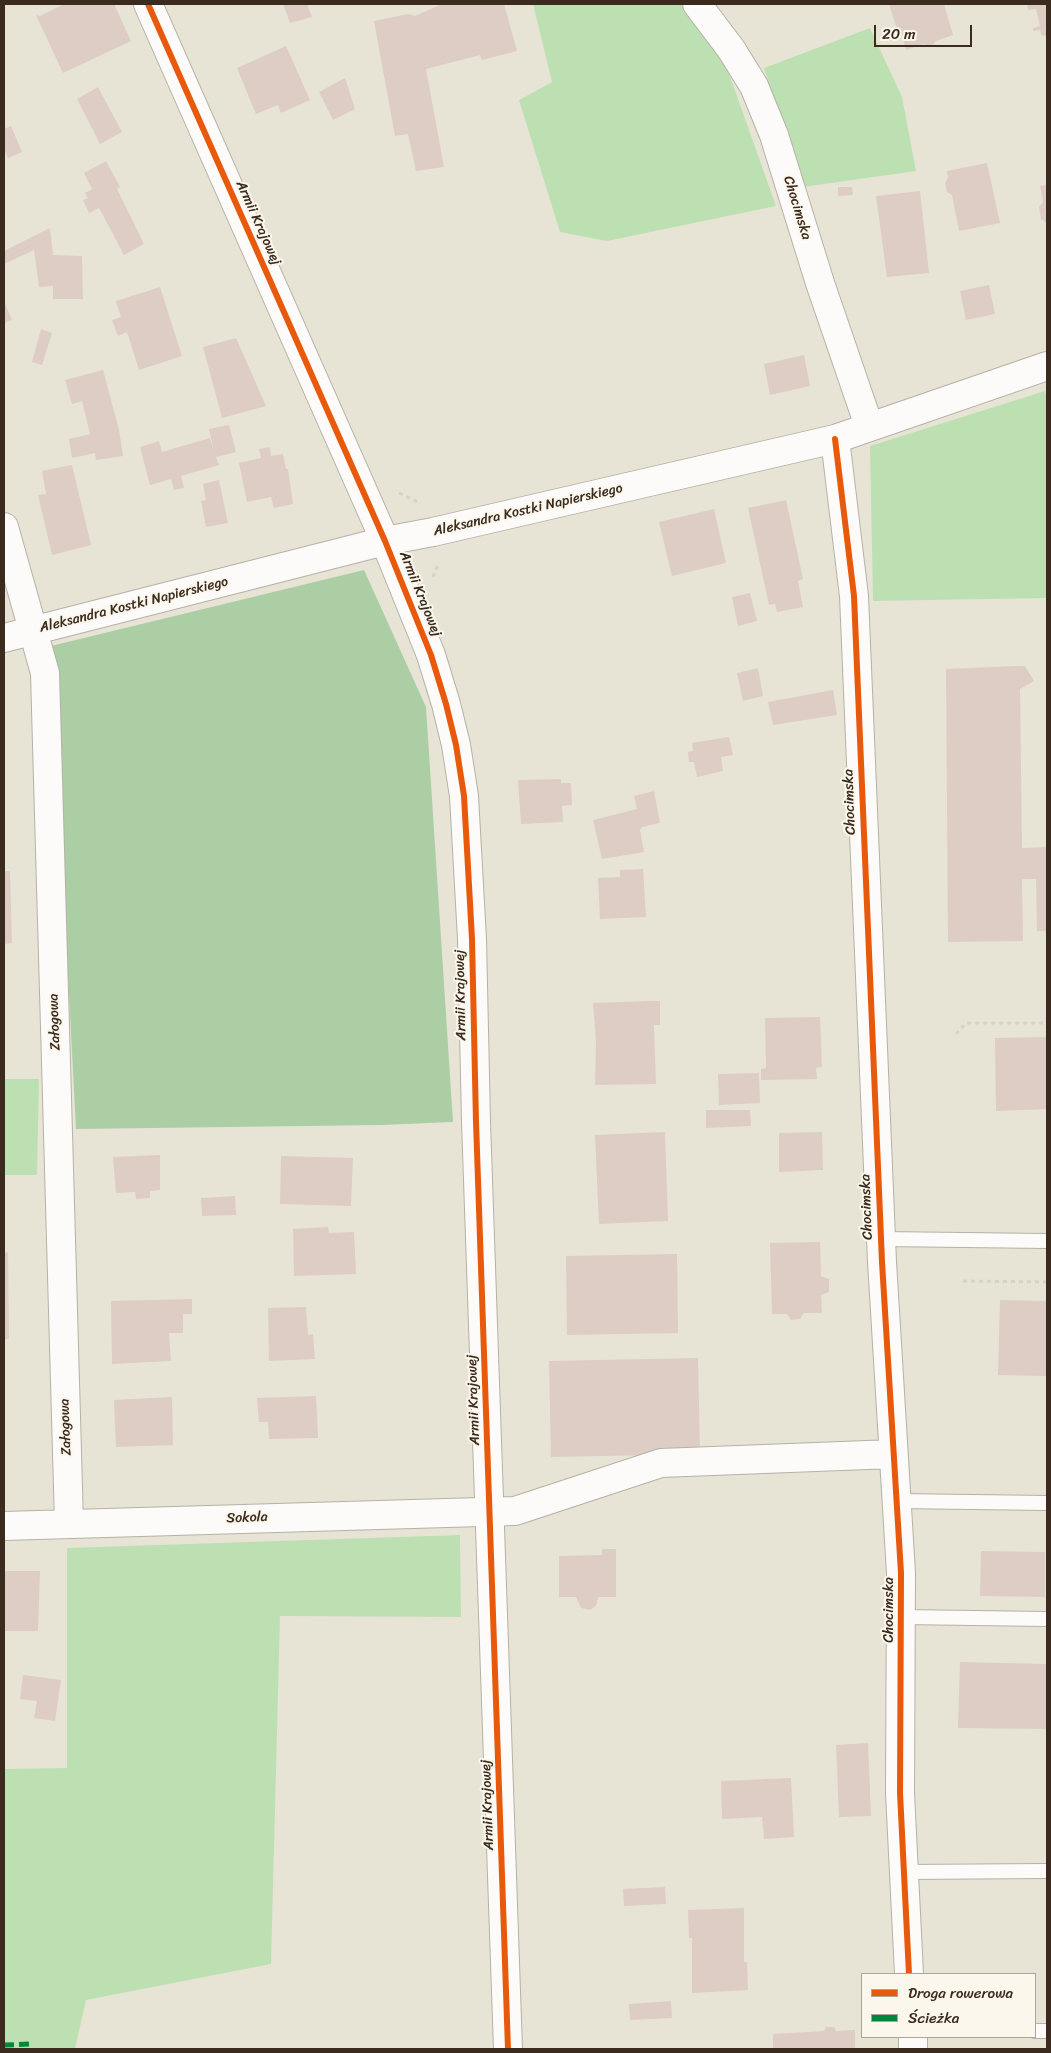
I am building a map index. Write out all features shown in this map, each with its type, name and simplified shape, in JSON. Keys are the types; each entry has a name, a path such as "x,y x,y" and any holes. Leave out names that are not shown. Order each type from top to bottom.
{"street":[{"name":"Armii Krajowej","path":"148,4 385,541 431,655 444,696 456,745 464,796 472,939 476,1122 491,1512 508,2049"},
{"name":"Chocimska","path":"697,4 731,49 754,86 774,135 820,283 869,426"},
{"name":"Aleksandra Kostki Napierskiego","path":"4,638 385,541 443,530 835,439 1047,366"},
{"name":"Chocimska","path":"835,439 854,596 881,1239 901,1573 900,1794 909,1973"},
{"name":"Załogowa","path":"4,527 45,673 69,1524"},
{"name":"Sokola","path":"4,1526 515,1511 661,1463 893,1454"}],"lane":[{"path":"881,1239 1047,1242"},
{"path":"896,1501 1047,1503"},
{"path":"901,1618 1047,1619"},
{"path":"904,1872 1047,1871"}],"path":[{"path":"956,1034 966,1023 1047,1023"},
{"path":"963,1281 1047,1282"}],"green space":[{"path":"533,4 683,4 721,51 776,206 607,241 560,232 519,100 552,82"},
{"path":"870,28 902,97 916,171 803,187 764,68"},
{"path":"1045,391 1047,402 1047,598 873,601 870,446"},
{"path":"364,570 426,707 453,1122 382,1125 76,1129 51,646"},
{"path":"4,1079 39,1079 37,1175 4,1175"},
{"path":"460,1535 461,1617 280,1616 271,1964 86,2000 75,2049 4,2049 4,1769 67,1768 67,1548"}],"building":[{"path":"64,4 114,4 131,41 63,73 36,15 40,16"},
{"path":"283,4 307,4 312,17 290,23"},
{"path":"442,4 504,4 517,51 482,60 480,55 426,69 444,167 416,171 408,134 395,136 374,21 408,14 415,16"},
{"path":"889,4 944,4 953,35 936,41 927,47 924,44 906,50 901,31 898,32"},
{"path":"1027,4 1047,4 1047,35 1042,36 1040,30 1033,31 1033,28 1040,26 1036,9 1028,10"},
{"path":"286,46 310,100 281,113 278,105 256,114 237,68"},
{"path":"345,78 355,109 333,120 319,92"},
{"path":"98,87 122,132 100,144 77,99"},
{"path":"11,126 22,152 8,158 4,148 4,129"},
{"path":"106,161 120,187 117,189 144,244 124,255 99,208 89,213 83,200 88,198 85,193 92,189 84,173"},
{"path":"987,163 1000,223 959,231 952,195 947,192 945,183 948,178 947,171"},
{"path":"1047,185 1047,223 1041,219 1039,207 1043,202 1040,186"},
{"path":"838,187 852,187 853,195 838,196"},
{"path":"920,191 929,273 887,277 876,196"},
{"path":"50,228 53,255 82,256 83,299 53,299 53,286 39,287 34,250 4,264 4,251"},
{"path":"989,285 995,314 966,320 960,291"},
{"path":"160,287 182,356 139,370 127,332 118,336 112,320 121,317 116,301"},
{"path":"4,301 12,320 4,323"},
{"path":"41,329 52,333 42,365 32,362"},
{"path":"236,338 266,406 222,418 203,347"},
{"path":"804,355 810,386 770,395 764,364"},
{"path":"103,370 119,430 123,456 96,460 95,453 72,458 69,439 90,434 82,401 72,404 65,380"},
{"path":"229,425 236,452 216,457 219,465 181,476 184,488 174,490 171,479 150,485 140,447 159,441 162,452 210,438 214,452 209,429"},
{"path":"270,447 271,456 283,454 286,469 288,469 293,504 274,508 271,497 247,502 239,463 261,458 259,449"},
{"path":"72,465 91,545 52,555 38,495 46,494 42,471"},
{"path":"219,480 228,523 206,527 201,501 206,500 203,484"},
{"path":"786,500 803,579 798,581 803,607 777,612 775,604 769,605 748,508"},
{"path":"714,509 726,563 672,576 659,522"},
{"path":"750,593 757,621 738,626 732,597"},
{"path":"1025,666 1034,681 1020,689 1022,848 1047,847 1047,931 1037,931 1036,879 1022,879 1023,941 948,942 946,669"},
{"path":"758,668 763,696 743,701 737,673"},
{"path":"833,690 837,715 773,725 768,702"},
{"path":"729,737 733,755 721,757 723,771 697,777 694,762 689,762 688,752 693,751 692,743"},
{"path":"561,779 561,783 571,783 572,805 562,806 563,822 521,824 518,780"},
{"path":"654,791 660,823 642,827 640,830 644,852 602,859 593,820 637,809 634,796"},
{"path":"643,869 646,917 600,919 598,878 620,877 620,870"},
{"path":"4,871 10,871 12,943 4,944"},
{"path":"660,1001 660,1025 654,1025 656,1084 595,1085 596,1042 593,1003"},
{"path":"820,1017 822,1067 816,1068 817,1079 761,1080 761,1069 766,1068 765,1018"},
{"path":"1047,1037 1047,1109 996,1111 995,1038"},
{"path":"759,1073 760,1103 719,1105 718,1074"},
{"path":"706,1110 750,1110 751,1126 706,1128"},
{"path":"665,1132 668,1221 599,1224 595,1135"},
{"path":"822,1132 823,1170 779,1172 779,1133"},
{"path":"160,1155 160,1190 150,1191 150,1198 136,1199 135,1192 116,1193 113,1157"},
{"path":"281,1156 353,1158 351,1206 280,1204"},
{"path":"235,1196 236,1215 202,1216 201,1198"},
{"path":"328,1227 329,1233 354,1232 356,1274 294,1276 293,1229"},
{"path":"820,1242 821,1276 829,1279 829,1292 821,1295 822,1313 804,1313 800,1319 791,1320 787,1314 772,1314 770,1243"},
{"path":"8,1252 9,1339 4,1339 4,1253"},
{"path":"677,1254 678,1333 567,1335 566,1256"},
{"path":"192,1299 192,1314 183,1314 183,1333 169,1333 171,1361 112,1364 111,1301"},
{"path":"1000,1300 1047,1301 1047,1376 998,1375"},
{"path":"306,1307 308,1335 313,1334 315,1359 269,1361 268,1308"},
{"path":"698,1358 700,1454 551,1457 549,1361"},
{"path":"316,1396 318,1438 269,1439 268,1422 259,1422 257,1398"},
{"path":"172,1397 173,1445 116,1447 114,1400"},
{"path":"602,1549 616,1549 616,1597 598,1597 596,1606 590,1610 581,1608 576,1597 559,1597 559,1556 602,1555"},
{"path":"981,1551 1045,1552 1045,1597 980,1596"},
{"path":"4,1571 40,1571 38,1631 4,1631"},
{"path":"960,1662 1047,1664 1047,1729 958,1728"},
{"path":"23,1675 61,1680 55,1721 34,1718 37,1701 20,1699"},
{"path":"868,1743 871,1816 839,1817 836,1745"},
{"path":"791,1778 794,1837 764,1839 762,1817 722,1819 721,1781"},
{"path":"665,1887 666,1904 624,1906 623,1889"},
{"path":"744,1908 744,1962 747,1962 748,1990 692,1993 692,1938 689,1938 688,1910"},
{"path":"671,2001 672,2018 630,2020 629,2004"},
{"path":"826,2027 834,2027 836,2031 855,2030 855,2049 773,2049 773,2034 824,2031"}],"marked path":[{"path":"4,2045 32,2044"}],"cycle path":[{"path":"148,4 385,541 431,655 456,745 464,796 472,939 476,1122 508,2049"},
{"path":"835,439 854,596 882,1262 901,1573 900,1793 909,1973"}]}
